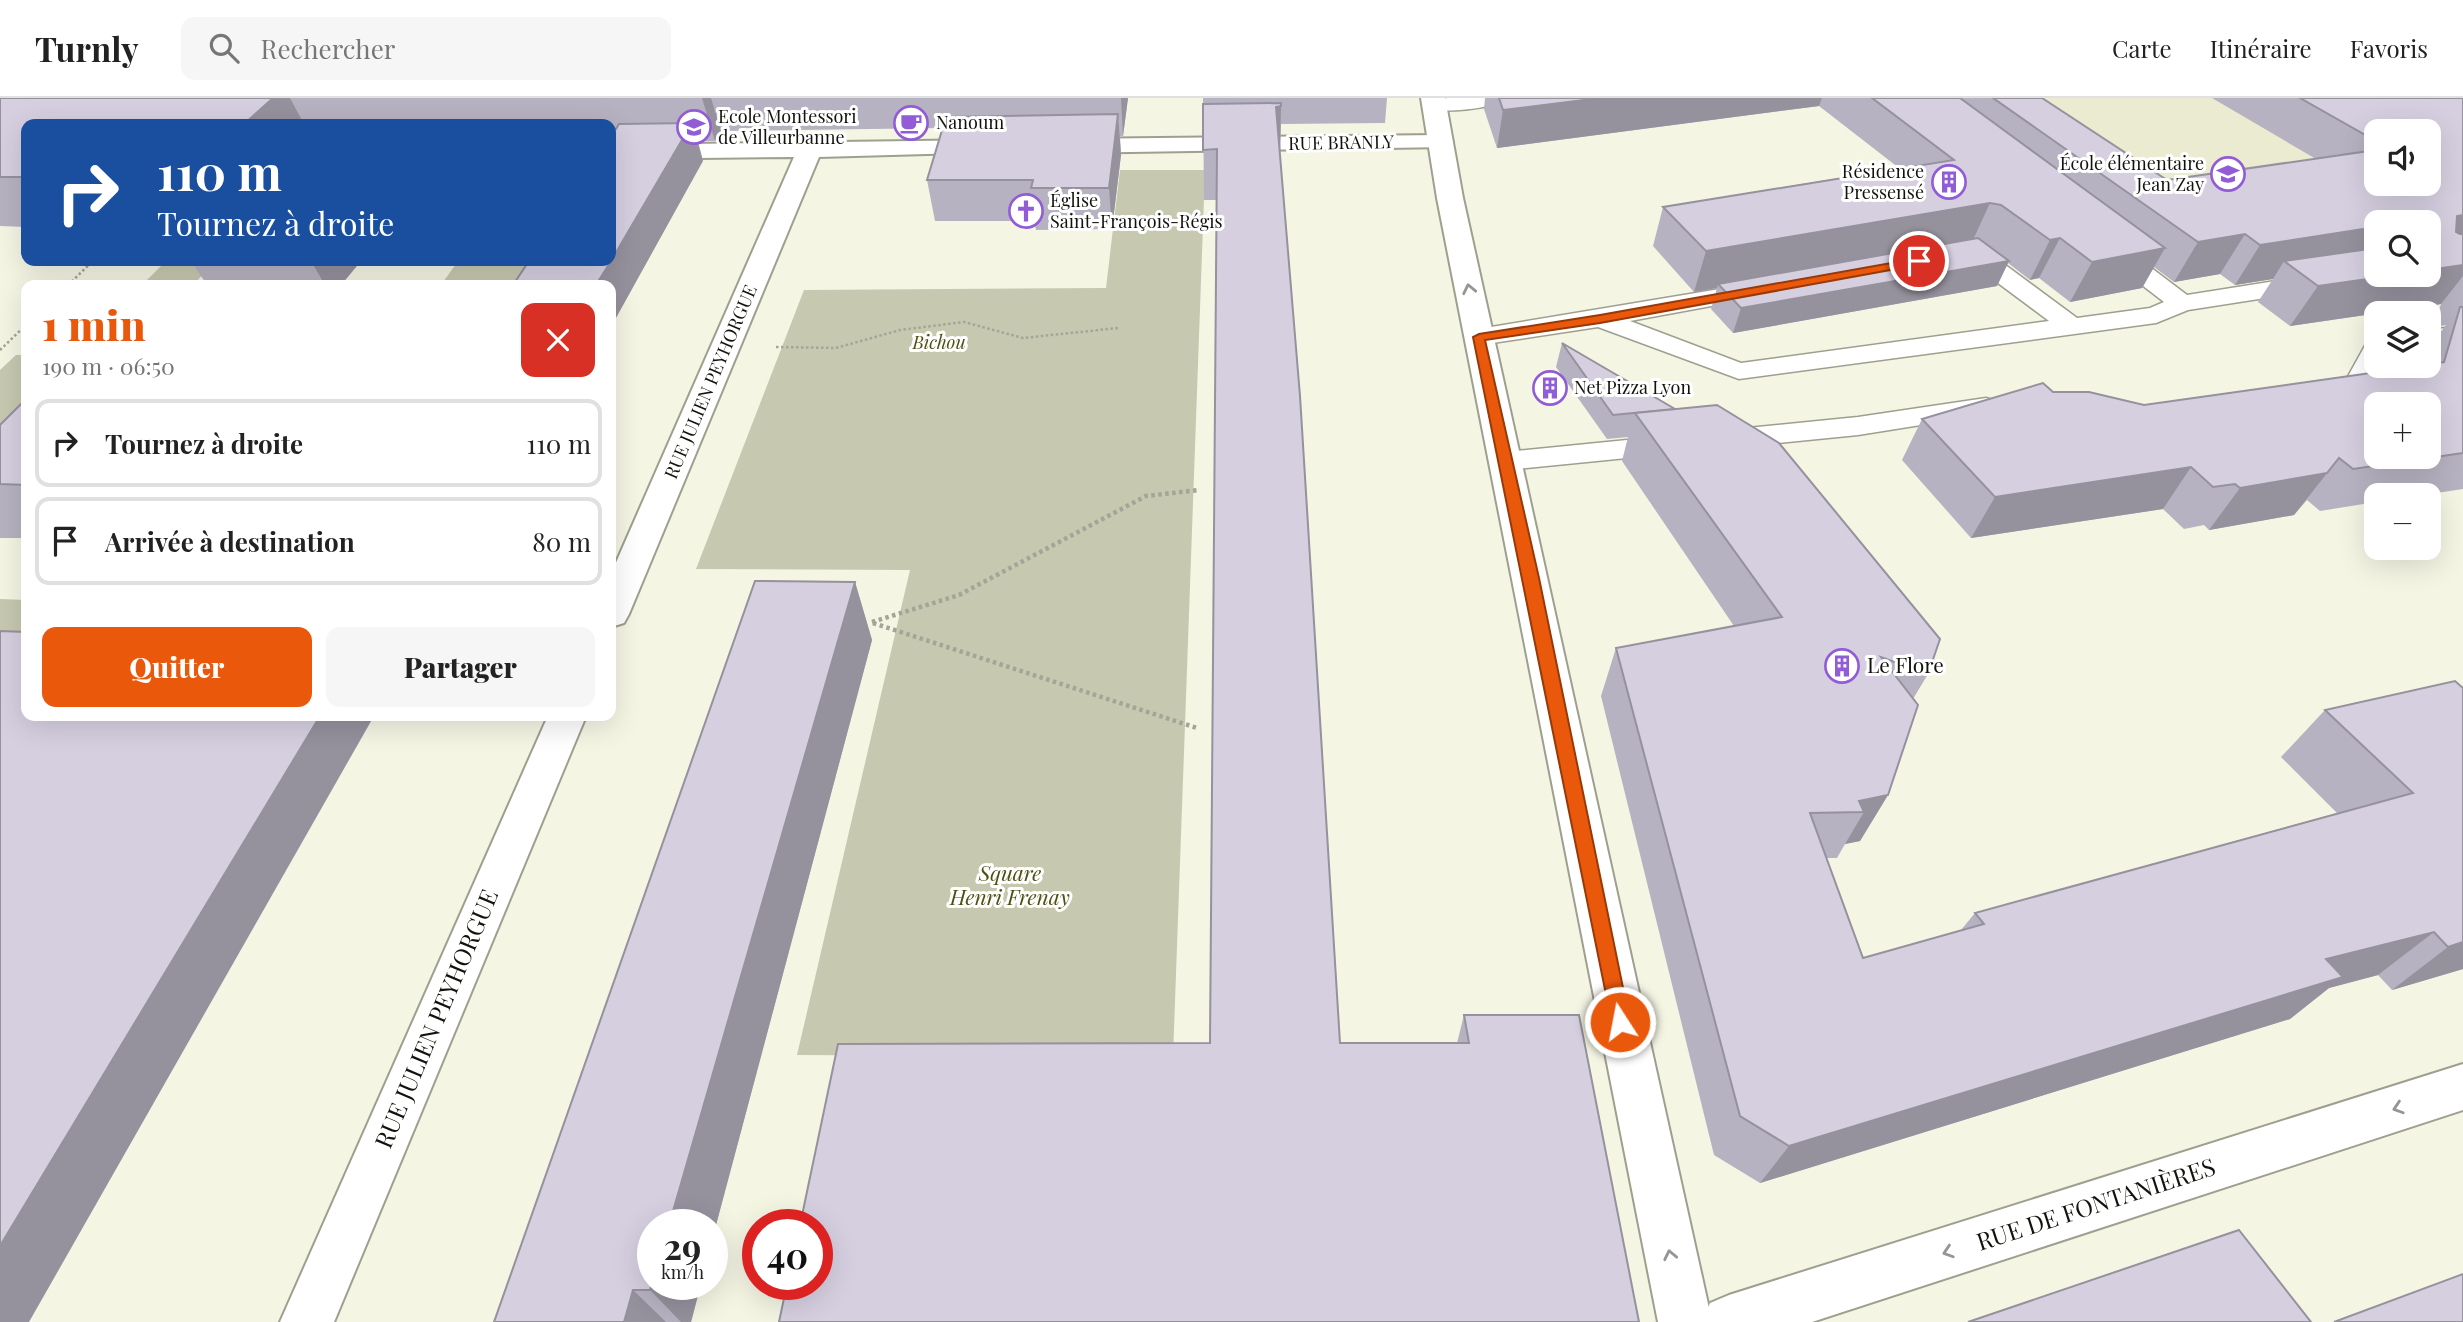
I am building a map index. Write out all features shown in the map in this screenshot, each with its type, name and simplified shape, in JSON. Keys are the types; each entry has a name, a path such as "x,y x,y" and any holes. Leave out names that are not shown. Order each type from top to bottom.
{"street":[{"name":"RUE BRANLY","path":"1046,146 1436,116"},
{"path":"1436,116 1479,337 1685,1322"},
{"path":"616,152 1018,146"},
{"name":"RUE JULIEN PEYHORGUE","path":"616,602 810,149"},
{"name":"RUE JULIEN PEYHORGUE","path":"307,1322 565,721"},
{"name":"RUE DE FONTANIÈRES","path":"1729,1322 2463,1087"}],"lane":[{"path":"1436,116 1497,98"},
{"path":"2095,237 2182,303"},
{"path":"1944,257 1972,252 2073,327"},
{"path":"1600,319 1739,371 2156,315 2182,303 2364,275"},
{"path":"1479,337 1600,319 1779,287"},
{"path":"2441,337 2463,334"},
{"path":"2303,395 2357,386 2364,372"},
{"path":"1506,461 1858,426 2017,402"}],"path":[{"path":"73,280 88,266"},
{"path":"726,347 836,348 900,330 964,322 1023,338 1118,328"},
{"path":"0,350 21,330"},
{"path":"1197,728 872,622 959,596 1146,496 1199,490"}],"shaded area":[{"name":"École élémentaire Jean Zay","path":"1970,98 2463,98 2441,178 2441,119 2364,119 2364,196 2436,196 2432,210 2364,210 2364,224 2201,258"}],"green space":[{"name":"Square Henri Frenay","path":"1120,170 1205,170 1173,1057 797,1055 910,570 696,569 804,290 1106,288"},
{"path":"161,266 211,266 198,280 147,280"},
{"path":"454,266 560,266 551,280 445,280"},
{"path":"16,355 21,355 21,465 0,488 0,370"},
{"path":"0,599 21,600 21,646 0,646"}],"building":[{"path":"0,98 273,98 250,119 21,119 21,177 0,177"},
{"path":"1499,98 1600,98 1503,110"},
{"path":"1872,98 1960,98 2165,248 2092,262 2060,238 2050,240 2001,205 1990,203 1706,251 1663,207 1954,160"},
{"path":"1993,98 2042,98 2167,180 2364,152 2364,196 2441,196 2441,119 2364,119 2364,134 2300,98 2463,98 2463,215 2457,216 2456,232 2463,234 2463,265 2441,268 2441,210 2364,210 2364,229 2260,245 2245,234 2198,242"},
{"path":"1281,103 1281,106 1276,107 1300,396 1340,1043 1469,1043 1464,1015 1579,1015 1639,1322 779,1322 784,1300 833,1300 833,1209 803,1209 838,1044 1210,1043 1217,149 1203,150 1203,104"},
{"path":"1118,114 1109,188 1031,188 1033,180 927,180 946,117"},
{"path":"692,123 616,252 616,129 619,124"},
{"path":"1978,238 2009,261 1741,308 1718,284"},
{"path":"2364,250 2364,280 2318,286 2284,261"},
{"path":"526,266 608,266 599,280 516,280"},
{"path":"2460,307 2463,307 2463,453 2441,456 2441,392 2364,392 2364,467 2353,469 2339,458 2327,473 2240,488 2235,484 2213,487 2191,467 1995,497 1922,419 2043,383 2053,392 2089,392 2144,405 2364,374 2364,378 2441,378 2441,362 2444,362"},
{"path":"1562,343 1675,409 1613,415"},
{"path":"21,404 21,485 0,484 0,425"},
{"path":"1717,405 1779,443 1940,639 1928,674 1881,657 1918,705 1888,795 1859,801 1864,812 1810,813 1863,958 1984,924 1975,913 2413,793 2325,710 2455,681 2463,688 2463,942 2448,947 2434,932 2326,959 2343,977 1789,1146 1740,1116 1616,648 1782,617 1635,413"},
{"path":"755,581 855,582 674,1209 637,1209 637,1290 633,1290 624,1322 494,1322"},
{"path":"0,631 21,632 21,721 317,721 0,1246"},
{"path":"2239,1230 2311,1322 1968,1322"},
{"path":"2463,1274 2463,1322 2334,1322"}],"place":[{"name":"Nanoum","path":"911,123"},
{"name":"Ecole Montessori de Villeurbanne","path":"694,127"},
{"name":"École élémentaire Jean Zay","path":"2228,174"},
{"name":"Résidence Pressensé","path":"1949,182"},
{"name":"Église Saint-François-Régis","path":"1026,211"},
{"name":"Net Pizza Lyon","path":"1550,388"},
{"name":"Le Flore","path":"1842,666"}],"route":[{"path":"1620,1022 1531,578 1479,337 1600,319 1919,261"}],"park label":[{"name":"Bichou","path":"939,343"}]}
